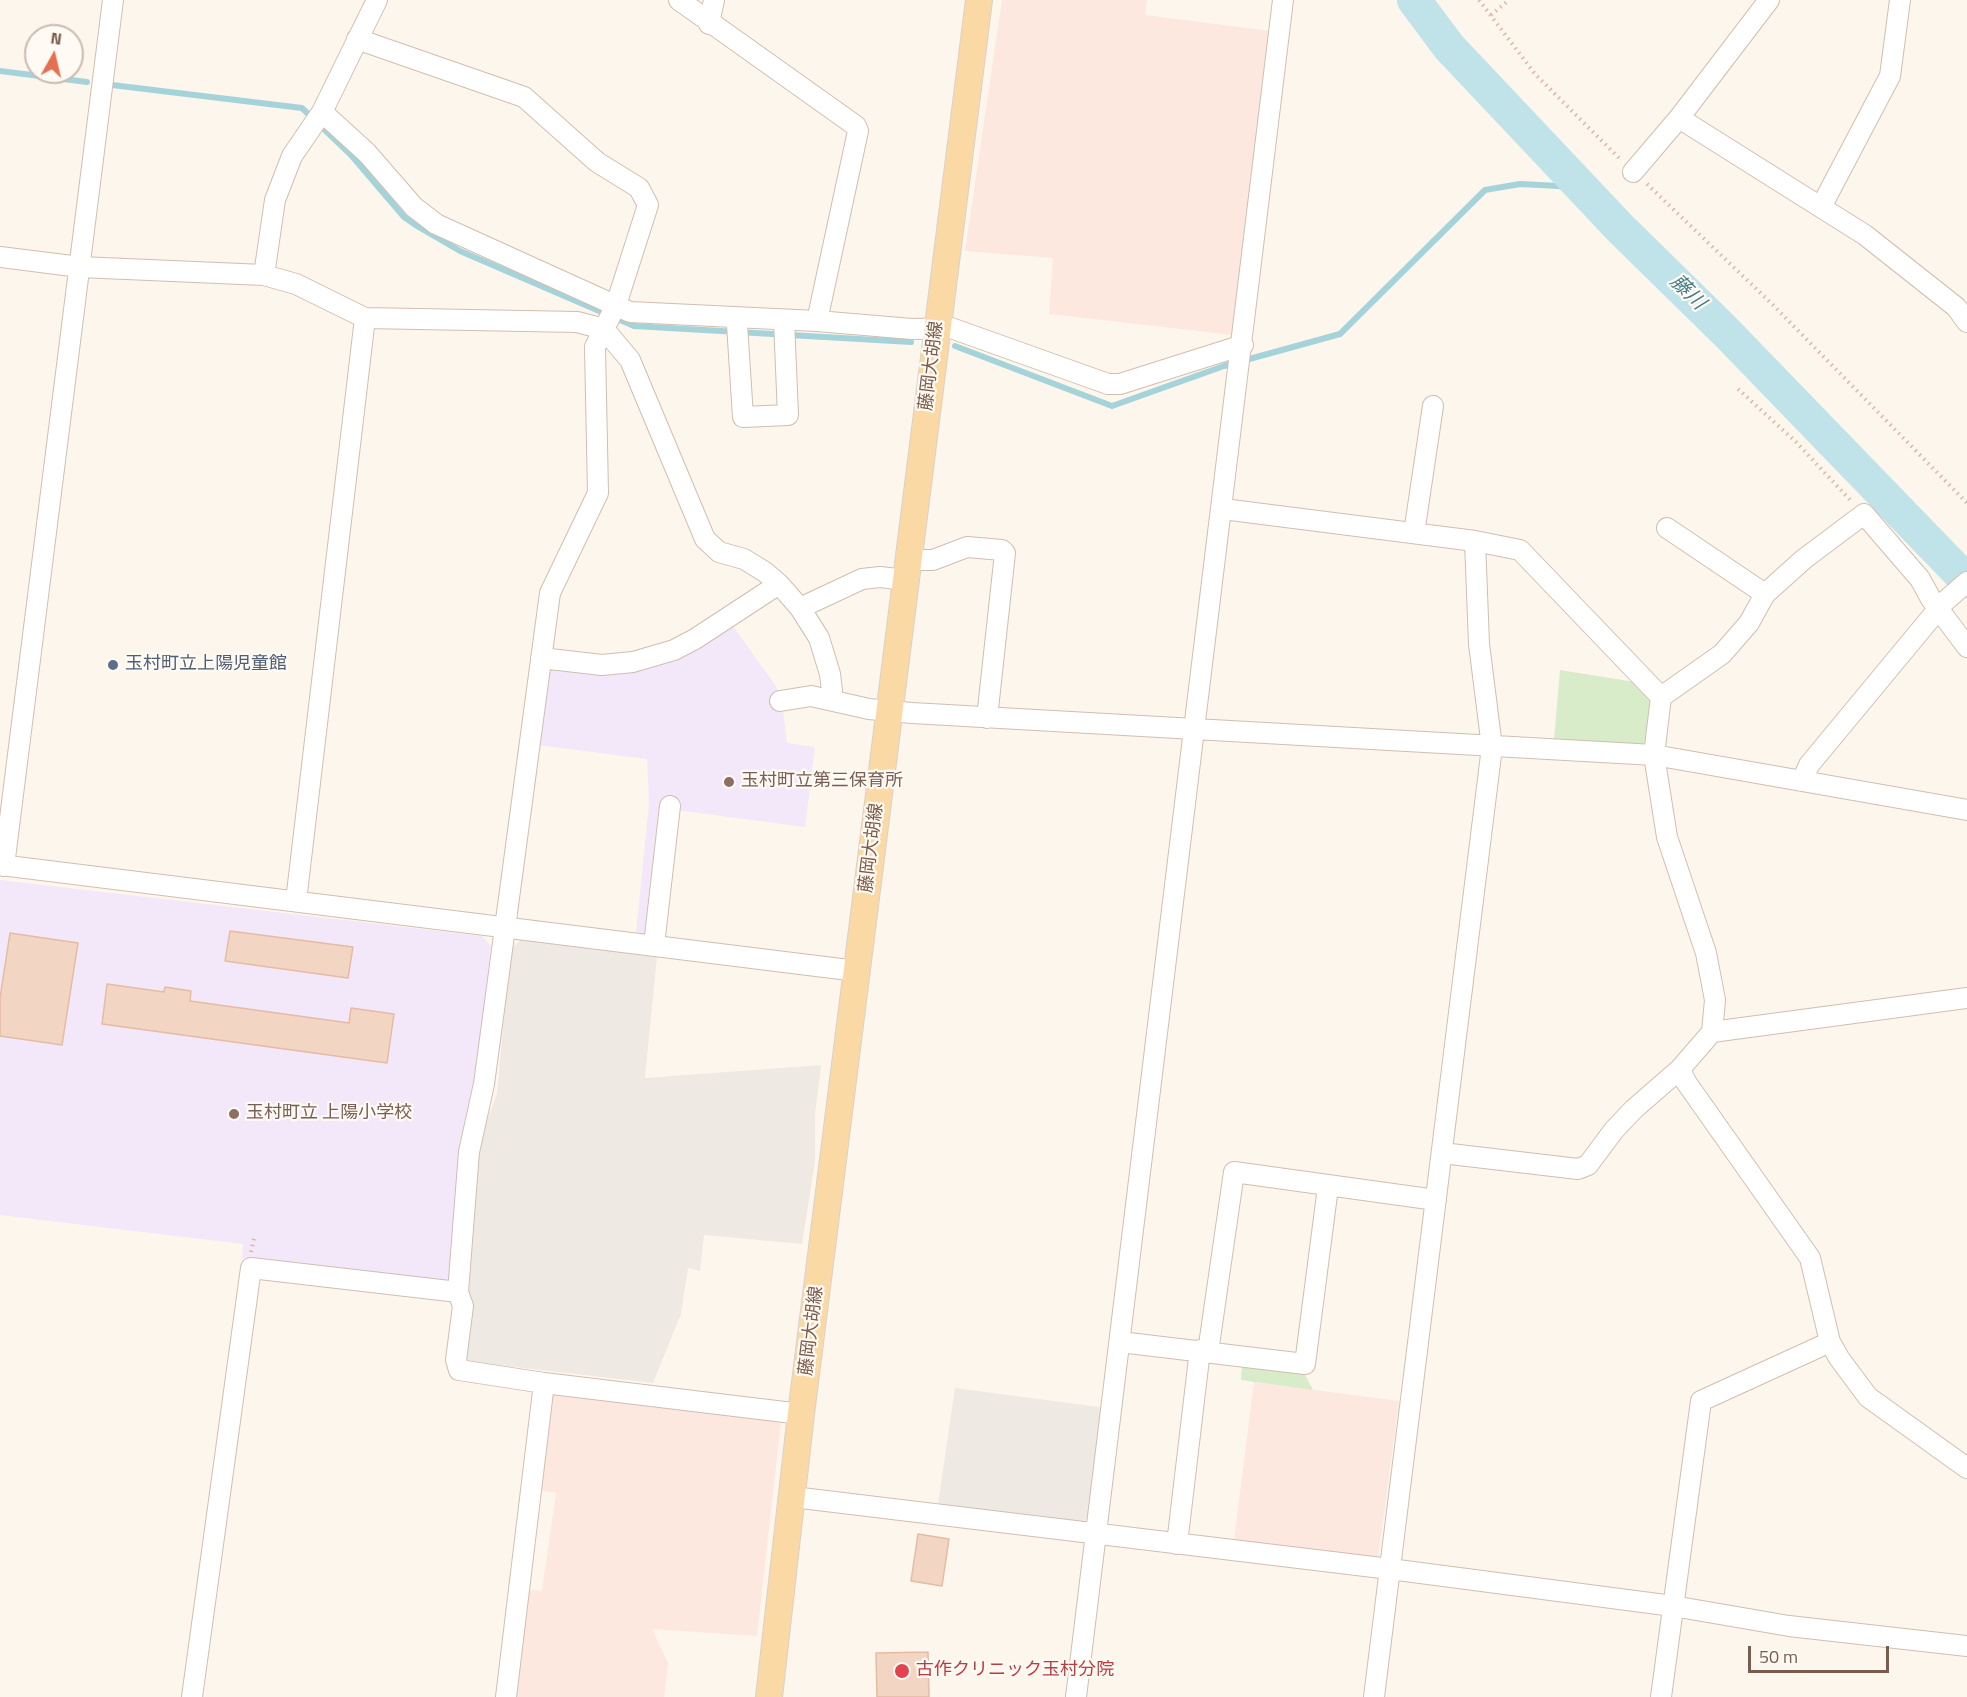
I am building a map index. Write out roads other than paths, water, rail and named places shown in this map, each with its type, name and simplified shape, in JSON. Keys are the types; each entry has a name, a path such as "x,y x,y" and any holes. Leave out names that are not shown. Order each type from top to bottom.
{"main road":[{"name":"藤岡大胡線","path":"769,1697 801,1414 979,0"}],"street":[{"path":"113,0 2,866 857,970"},
{"path":"264,275 274,200 292,156 317,118 377,0"},
{"path":"679,0 709,24 856,126 858,131 817,321"},
{"path":"709,24 714,0"},
{"path":"1076,1697 1223,508 1283,0"},
{"path":"1633,172 1679,118 1769,0"},
{"path":"1821,207 1890,76 1900,0"},
{"path":"357,39 524,97 597,162 639,188 648,205 610,317 595,347 598,493 549,593 484,1084 469,1152 458,1292 464,1306 456,1360 459,1370 544,1383 801,1414"},
{"path":"317,118 367,153 414,207 436,224 610,317 705,539 719,552 744,559 779,584 800,608 819,638 830,674 833,699"},
{"path":"1679,118 1865,235 1956,308 1967,320"},
{"path":"0,257 80,267 264,275 296,284 365,318 577,322 630,312 738,327 783,330 817,321 912,329 959,329 1114,384 1241,357"},
{"path":"296,901 365,318"},
{"path":"738,327 743,417 788,415 783,330"},
{"path":"1414,533 1433,406"},
{"path":"1223,508 1475,541 1520,550 1661,697"},
{"path":"1442,1153 1578,1169 1588,1165 1634,1109 1680,1070 1712,1032 1714,1000 1706,953 1667,837 1654,755 1661,697 1722,654 1749,623 1765,594 1804,559 1864,514 1941,606 1967,647"},
{"path":"1667,528 1765,594"},
{"path":"1374,1697 1492,747 1479,644 1475,541"},
{"path":"800,608 862,579 907,570 967,546 1002,550 1005,553 987,718"},
{"path":"1802,781 1809,765 1941,606 1967,582"},
{"path":"541,658 602,666 633,662 674,650 695,639 779,584"},
{"path":"780,701 811,696 889,711 987,718 1654,755 1967,810"},
{"path":"654,945 670,806"},
{"path":"1712,1032 1967,998"},
{"path":"1680,1070 1686,1082 1810,1258 1830,1342 1868,1397 1967,1468"},
{"path":"1177,1544 1204,1351 1234,1172 1328,1187 1436,1200"},
{"path":"1120,1341 1305,1364 1328,1187"},
{"path":"192,1697 251,1268 458,1292"},
{"path":"1661,1697 1701,1401 1830,1342"},
{"path":"506,1697 544,1383"},
{"path":"793,1497 1390,1569 1672,1606 1789,1626 1967,1646"}],"waterway":[{"name":"藤川","path":"1414,0 1449,47 1620,228 1726,332 1967,581"},
{"path":"0,71 87,82"},
{"path":"112,85 302,108 351,155 404,217 417,226 460,251 634,326 911,342"},
{"path":"955,346 1112,406 1224,366 1340,334 1485,190 1520,184 1559,186 1590,197"}],"place":[{"name":"玉村町立上陽児童館","path":"113,665"},
{"name":"玉村町立第三保育所","path":"729,782"},
{"name":"玉村町立 上陽小学校","path":"234,1114"},
{"name":"古作クリニック玉村分院","path":"902,1671"}]}
